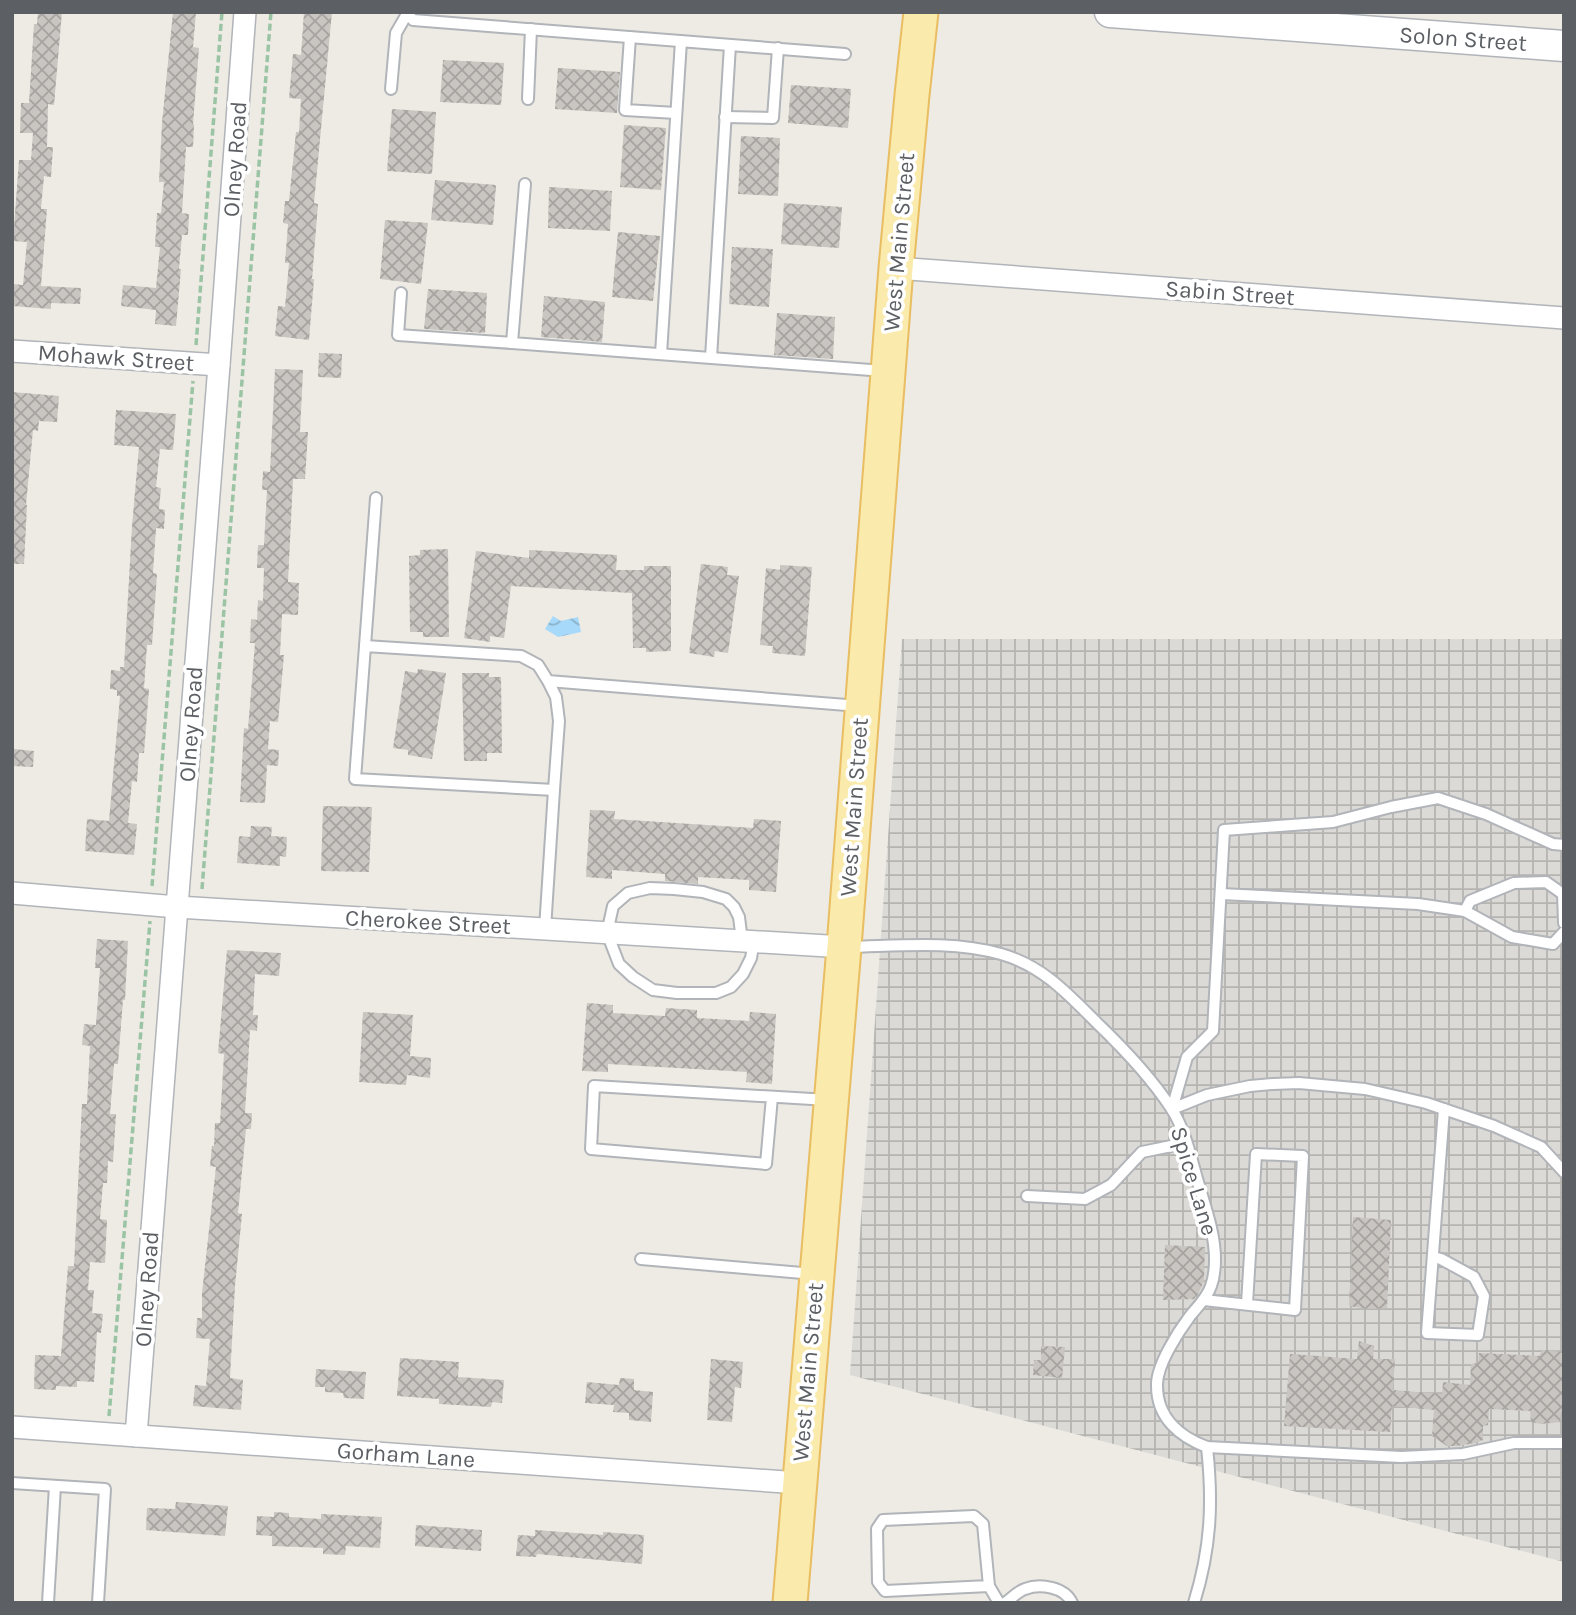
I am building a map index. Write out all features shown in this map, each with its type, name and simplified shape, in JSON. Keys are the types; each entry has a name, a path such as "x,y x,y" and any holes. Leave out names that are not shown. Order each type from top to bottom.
{"main road":[{"name":"West Main Street","path":"790,1603 896,268 921,12"}],"street":[{"name":"Olney Road","path":"136,1436 245,12"},
{"name":"Solon Street","path":"1110,12 1564,46"},
{"name":"Sabin Street","path":"896,268 1564,318"},
{"name":"Mohawk Street","path":"12,351 219,365"},
{"name":"Cherokee Street","path":"12,893 200,909 844,947"},
{"name":"Gorham Lane","path":"12,1427 799,1483"}],"lane":[{"path":"391,89 396,33 407,13 412,20 845,54"},
{"path":"527,99 531,29"},
{"path":"630,37 625,110 676,113"},
{"path":"661,354 681,41"},
{"path":"711,358 730,45"},
{"path":"725,117 773,118 778,48"},
{"path":"512,342 525,184"},
{"path":"401,293 398,335 888,371"},
{"path":"376,498 355,779 554,790"},
{"path":"365,646 521,656 538,665 556,697 559,722 545,929"},
{"path":"548,681 862,706"},
{"path":"1172,1110 1186,1057 1213,1031 1224,830 1333,822 1438,798 1486,814 1553,844 1564,845"},
{"path":"1465,911 1470,901 1514,883 1546,882 1563,894 1564,923"},
{"path":"650,888 703,892 726,899 734,907 748,941 751,958 743,974 731,986 716,993 677,993 653,989 633,977 619,964 607,933 613,906 628,893 650,888"},
{"path":"1221,894 1418,904 1465,911 1512,937 1553,944 1564,932"},
{"name":"Spice Lane","path":"844,947 952,945 1003,954 1031,966 1058,984 1116,1040 1172,1110 1186,1143 1208,1216 1215,1258 1211,1286 1165,1357 1157,1373 1157,1388 1166,1417 1177,1431 1207,1447"},
{"path":"1172,1110 1207,1096 1250,1086 1299,1083 1366,1089 1426,1103 1494,1126 1541,1147 1564,1172"},
{"path":"772,1097 766,1164 591,1149 594,1086 772,1097 831,1101"},
{"path":"1433,1257 1474,1277 1484,1296 1478,1335 1427,1333 1444,1109"},
{"path":"1027,1196 1085,1199 1111,1185 1142,1152 1186,1143"},
{"path":"1204,1300 1295,1310 1303,1156 1256,1154 1247,1304"},
{"path":"641,1259 817,1274"},
{"path":"1194,1603 1204,1560 1211,1510 1207,1447 1401,1457 1463,1454 1514,1443 1564,1443"},
{"path":"12,1483 105,1489 98,1603"},
{"path":"48,1603 55,1486"},
{"path":"989,1586 886,1591 878,1581 877,1530 883,1520 974,1516 983,1524 989,1586 999,1603"},
{"path":"1005,1603 1025,1588 1051,1586 1069,1597 1072,1603"}],"path":[{"path":"107,1433 222,12"},
{"path":"200,909 271,12"}],"shaded area":[{"path":"902,639 1564,639 1564,1562 850,1375"}],"water":[{"path":"553,616 561,621 578,617 581,632 558,637 545,629"}],"building":[{"path":"38,12 62,12 54,105 48,104 47,147 53,147 51,177 44,176 41,209 47,209 41,286 81,288 80,304 51,303 51,309 12,306 12,284 23,285 27,242 13,241 19,160 31,160 33,133 20,133 21,103 29,103 34,24 37,24"},
{"path":"173,12 196,12 193,47 199,48 193,147 186,147 182,213 189,214 188,235 182,235 176,326 155,324 156,310 121,306 123,285 156,288 160,247 155,247 157,213 161,213 164,182 159,182 162,123"},
{"path":"304,12 332,12 314,203 318,204 309,340 275,336 278,306 285,307 289,263 285,263 288,224 283,223 285,201 289,201 301,99 289,98 293,54 301,55"},
{"path":"443,60 504,63 501,105 440,102"},
{"path":"558,68 620,72 617,113 555,109"},
{"path":"791,85 851,89 848,128 788,123"},
{"path":"392,109 436,112 432,174 387,171"},
{"path":"624,125 666,128 661,190 620,187"},
{"path":"741,136 780,138 778,196 738,194"},
{"path":"435,180 496,185 493,225 431,220"},
{"path":"549,187 612,191 610,231 548,228"},
{"path":"784,203 842,207 839,248 781,244"},
{"path":"385,220 428,223 421,284 380,279"},
{"path":"618,232 660,236 653,301 612,297"},
{"path":"732,247 773,249 769,307 729,304"},
{"path":"428,289 487,293 485,333 424,329"},
{"path":"544,296 605,302 602,342 541,337"},
{"path":"777,313 835,317 833,359 774,355"},
{"path":"319,353 342,354 341,378 318,377"},
{"path":"275,369 303,370 300,432 308,432 305,479 293,479 288,582 299,583 298,615 282,614 280,655 284,655 278,722 270,721 268,749 279,750 278,766 267,765 265,803 240,802 244,728 248,729 255,643 250,643 251,619 257,620 258,600 263,601 264,568 257,568 258,545 264,545 267,490 262,490 263,471 270,472"},
{"path":"12,392 59,396 57,422 39,421 38,431 33,430 24,564 12,564"},
{"path":"116,410 176,414 173,450 160,449 156,487 161,488 159,509 165,510 164,529 156,528 153,573 157,574 152,645 147,645 144,688 149,689 144,753 139,753 137,782 132,781 128,823 137,824 134,855 85,851 87,819 109,821 120,696 117,696 117,690 110,689 111,670 120,671 120,667 124,667 139,447 114,445"},
{"path":"448,549 449,637 423,637 423,632 410,632 409,556 420,555 420,550"},
{"path":"529,550 617,555 616,570 671,566 671,651 646,652 646,648 633,648 632,593 511,586 504,638 490,636 490,642 464,638 476,551 529,558"},
{"path":"701,564 728,567 727,575 739,576 728,653 715,651 714,657 689,653"},
{"path":"780,565 812,567 805,656 772,653 773,646 760,645 766,568 780,570"},
{"path":"418,669 446,673 432,759 408,755 408,750 393,748 405,671 417,673"},
{"path":"462,673 489,673 489,677 501,677 502,753 487,753 487,761 464,761"},
{"path":"14,749 34,751 33,767 12,766"},
{"path":"323,806 372,807 369,872 321,871"},
{"path":"590,810 615,811 614,819 753,828 754,819 781,821 776,892 749,890 749,880 698,877 698,884 665,881 665,874 612,870 612,879 586,877"},
{"path":"251,826 272,827 271,836 287,837 286,857 280,856 280,866 237,863 239,836 250,837"},
{"path":"97,939 128,941 125,1000 118,1064 114,1064 110,1114 116,1114 113,1162 108,1161 100,1219 107,1220 105,1263 90,1262 88,1290 94,1290 92,1313 103,1314 101,1333 97,1332 94,1382 77,1381 77,1387 56,1386 56,1390 34,1389 35,1355 61,1356 68,1266 74,1266 82,1104 87,1104 90,1046 82,1045 84,1024 96,1025 100,968 95,968"},
{"path":"227,950 281,953 279,976 255,974 253,1015 258,1015 257,1031 250,1030 245,1113 252,1113 251,1129 246,1129 238,1213 242,1214 230,1378 243,1380 241,1410 193,1406 195,1385 206,1386 210,1339 196,1338 197,1318 202,1318 202,1293 216,1167 210,1166 212,1146 215,1123 220,1123 224,1054 218,1053"},
{"path":"587,1003 613,1005 613,1013 665,1016 666,1008 697,1010 697,1018 749,1021 750,1012 776,1014 772,1084 746,1082 747,1072 608,1064 608,1072 582,1071"},
{"path":"363,1012 413,1015 410,1056 431,1058 430,1078 407,1075 406,1085 359,1082"},
{"path":"1353,1217 1391,1220 1387,1308 1349,1306"},
{"path":"1165,1245 1205,1247 1204,1281 1194,1299 1163,1300"},
{"path":"1359,1341 1374,1346 1373,1359 1395,1359 1393,1390 1442,1394 1443,1382 1470,1385 1471,1364 1478,1363 1479,1353 1539,1356 1542,1350 1564,1352 1564,1412 1561,1412 1560,1422 1541,1424 1531,1422 1530,1411 1489,1409 1488,1425 1483,1426 1483,1440 1457,1446 1447,1446 1432,1436 1434,1410 1392,1406 1390,1432 1284,1426 1290,1354 1357,1359"},
{"path":"1041,1346 1065,1347 1062,1378 1033,1375 1034,1360 1041,1360"},
{"path":"400,1358 459,1362 458,1377 504,1380 502,1403 492,1402 491,1407 439,1404 439,1399 397,1396"},
{"path":"711,1359 743,1362 741,1388 735,1387 732,1422 707,1420"},
{"path":"316,1369 366,1372 364,1399 344,1398 343,1393 325,1392 325,1387 315,1387"},
{"path":"620,1378 634,1379 634,1390 653,1392 651,1422 629,1420 629,1413 613,1412 614,1405 585,1403 587,1382 619,1385"},
{"path":"176,1502 228,1506 225,1536 146,1530 147,1508 175,1509"},
{"path":"274,1512 289,1513 289,1517 321,1519 321,1514 382,1517 380,1548 346,1546 345,1555 323,1554 323,1548 272,1546 272,1536 256,1535 257,1516 274,1517"},
{"path":"416,1525 482,1530 481,1551 415,1546"},
{"path":"535,1530 644,1535 642,1564 537,1554 536,1557 516,1556 518,1535 535,1536"}]}
